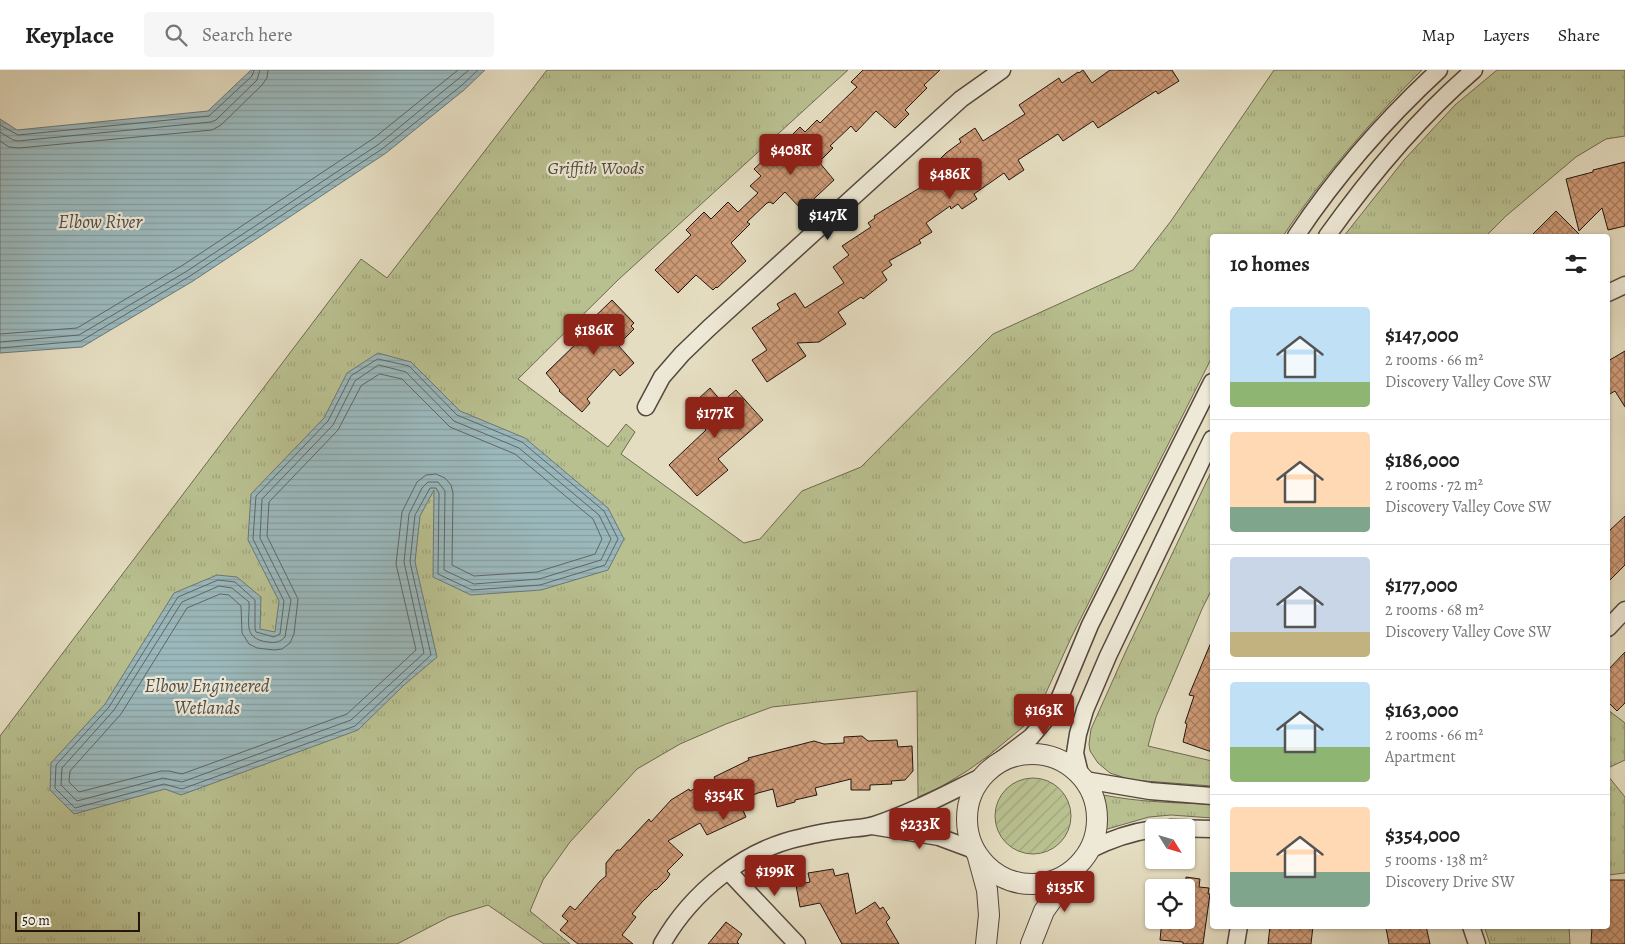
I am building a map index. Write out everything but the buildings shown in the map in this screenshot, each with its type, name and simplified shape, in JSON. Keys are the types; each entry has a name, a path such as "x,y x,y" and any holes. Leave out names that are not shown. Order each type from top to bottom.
{"street":[{"path":"646,407 662,377 709,328 961,99 1002,70"},
{"path":"1298,234 1370,141 1439,70"},
{"path":"1328,234 1350,204 1402,140 1474,70"},
{"path":"1610,292 1625,285"},
{"path":"662,944 680,916 706,889 728,871 755,854 781,843 825,832 872,826 935,800 981,777 1031,737 1051,713 1060,697 1090,625 1210,386"},
{"path":"1031,944 1044,911 1089,850 1095,836 1097,822 1096,807 1092,793 1082,777 1076,753 1078,734 1085,710 1108,656 1210,443"},
{"path":"1610,626 1625,610"},
{"path":"998,762 1019,754 1041,754 1062,761 1082,777 1150,792 1210,796"},
{"path":"981,777 969,800 966,826 987,890 989,916 986,944"},
{"path":"872,826 939,837 976,854 988,869 1001,877 1023,884 1046,883 1074,870"},
{"path":"1195,829 1210,829"},
{"path":"1089,850 1116,838 1145,830"},
{"path":"728,871 797,944"},
{"path":"1236,944 1238,929"},
{"path":"1472,929 1477,944"}],"green space":[{"name":"Griffith Woods","path":"547,70 848,70 618,280 518,379 608,447 626,424 635,432 621,454 744,543 760,539 802,491 861,467 993,334 1133,270 1171,221 1274,70 1422,70 1348,150 1314,192 1284,234 1210,234 1210,361 1035,712 1023,727 967,771 939,788 918,797 917,691 772,707 680,744 637,769 570,842 543,880 530,911 570,944 544,944 488,905 449,917 397,944 0,944 0,736 361,259 387,278"},
{"path":"1497,70 1625,70 1625,136 1606,139 1576,157 1506,216 1488,234 1346,234 1404,160 1455,105"},
{"path":"1210,474 1210,593 1156,717 1148,746 1210,761 1210,786 1131,780 1110,773 1098,763 1090,751 1091,729"},
{"path":"1610,712 1625,723 1625,760 1610,767"},
{"path":"1033,778 1048,781 1060,789 1068,801 1071,816 1068,831 1060,843 1048,851 1033,854 1018,851 1006,843 998,831 995,816 998,801 1006,789 1018,781"},
{"path":"1610,778 1625,797 1625,873 1610,875"},
{"path":"1103,795 1144,801 1210,804 1210,818 1171,815 1149,817 1104,830"},
{"path":"1485,929 1569,929 1570,944 1490,944"}],"water":[{"name":"Elbow River","path":"251,70 485,70 464,90 386,153 193,281 82,347 0,353 0,119 17,130 208,111"},
{"name":"Elbow Engineered Wetlands","path":"378,353 411,362 460,411 525,438 608,508 624,539 608,570 541,590 471,595 433,577 434,490 420,516 415,562 437,657 404,685 358,730 181,795 165,789 74,814 50,790 51,763 105,704 174,593 217,575 237,577 261,597 260,629 275,632 279,601 248,540 251,494 324,418 347,373"}]}
